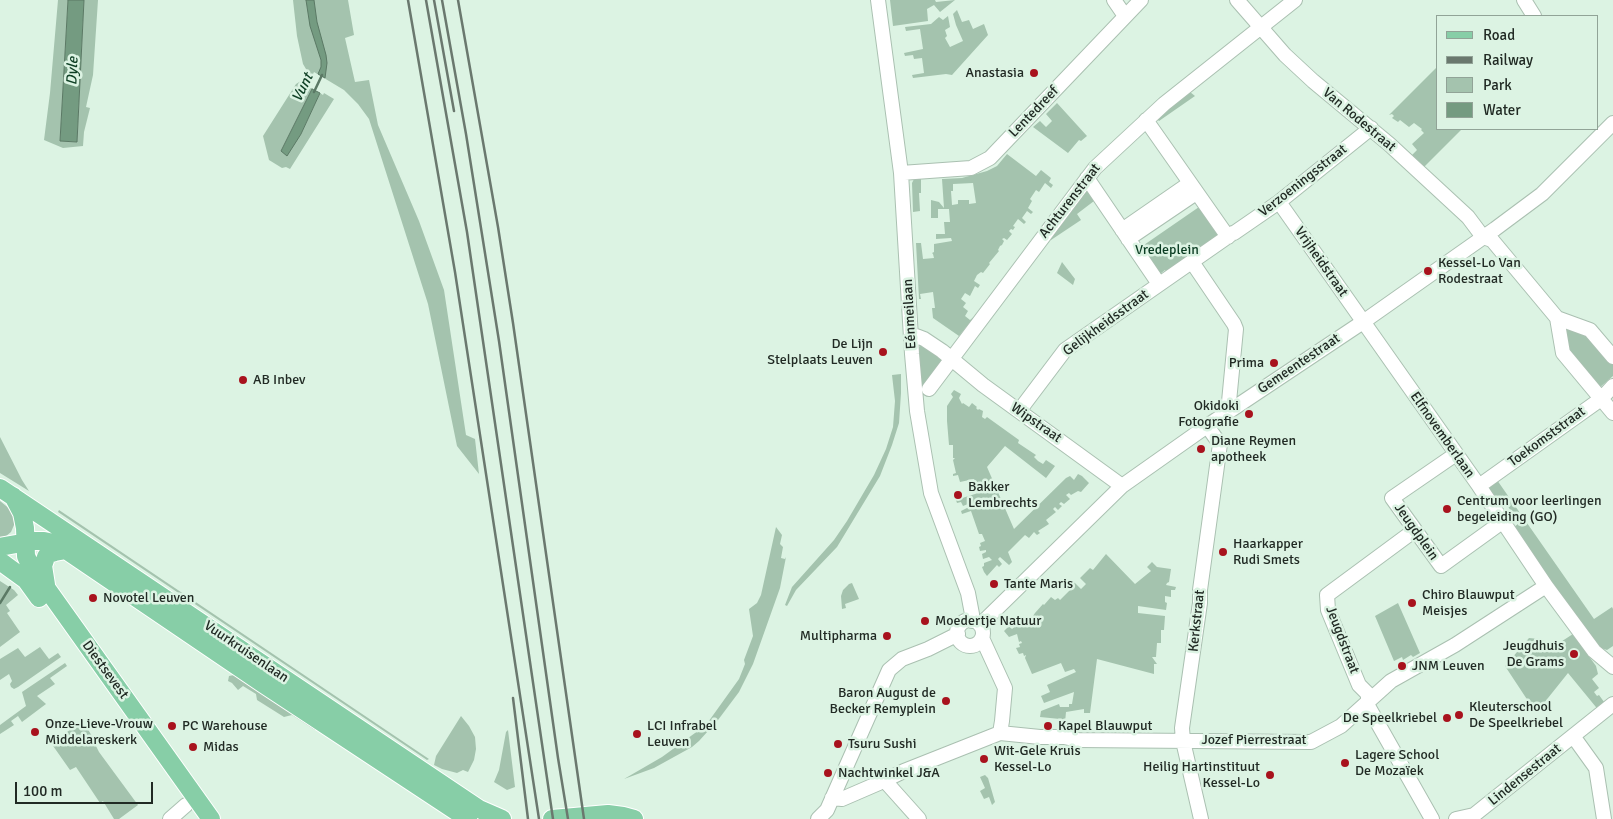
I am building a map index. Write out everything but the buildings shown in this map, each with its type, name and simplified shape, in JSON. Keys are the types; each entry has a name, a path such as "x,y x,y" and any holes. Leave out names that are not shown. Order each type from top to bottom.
{"main road":[{"name":"Diestsevest","path":"6,492 20,507 25,528 26,556 30,565 211,819"},
{"name":"Vuurkruisenlaan","path":"6,492 474,816"},
{"path":"0,547 15,534 21,526 23,519"},
{"name":"Vuurkruisenlaan","path":"0,547 25,542 44,541 53,543 66,550 278,694 474,816"},
{"path":"46,588 43,566 46,557 48,554 66,550"},
{"name":"Diestsevest","path":"0,561 26,580 191,812"},
{"path":"552,819 608,814 634,819"},
{"path":"474,816 502,819"}],"street":[{"name":"Eénmeilaan","path":"878,0 901,173 917,411 931,493 978,628"},
{"path":"1114,0 1126,16"},
{"name":"Lentedreef","path":"901,173 971,168 990,158 1141,0"},
{"name":"Van Rodestraat","path":"1237,0 1286,55 1313,81 1371,128 1468,217 1483,237 1492,240 1557,318"},
{"name":"Achturenstraat","path":"951,359 1095,168 1146,120 1295,0"},
{"path":"1087,178 1159,284 1232,234 1193,188 1146,120"},
{"name":"Gemeentestraat","path":"978,628 992,612 1122,486 1207,426 1363,322 1542,194 1613,123"},
{"name":"Verzoeningsstraat","path":"1232,234 1279,202 1371,128"},
{"path":"1125,234 1193,188"},
{"name":"Vrijheidstraat","path":"1279,202 1363,322"},
{"path":"1192,262 1236,329 1228,412"},
{"name":"Gelijkheidsstraat","path":"1019,411 1065,350 1159,284"},
{"path":"1613,357 1590,330 1557,318 1563,353 1613,413"},
{"name":"Elfnovemberlaan","path":"1363,322 1546,586 1594,651 1610,661"},
{"name":"Wipstraat","path":"911,334 924,339 1122,486"},
{"path":"929,389 951,359"},
{"name":"Toekomststraat","path":"1478,486 1601,399 1613,386"},
{"name":"Kerkstraat","path":"1201,819 1183,741 1183,720 1220,444 1207,426"},
{"name":"Jeugdplein","path":"1456,454 1392,498 1441,566 1502,522"},
{"name":"Jeugdstraat","path":"1368,701 1368,694 1359,685 1328,610 1327,596 1415,530"},
{"name":"Jozef Pierrestraat","path":"1000,733 1035,737 1064,737 1078,740 1311,742 1341,726 1391,681 1455,646 1546,586"},
{"path":"970,603 982,610 992,612"},
{"path":"832,798 842,799 885,781 904,770 1000,733 1005,688 1000,675 978,628 964,622 960,625 959,638 966,646 979,643 978,628"},
{"path":"821,817 832,798 889,670 902,659 959,638"},
{"path":"1368,701 1368,706 1432,819"},
{"name":"Lindensestraat","path":"1456,819 1474,815 1613,704"},
{"path":"1573,736 1596,768 1604,819"},
{"path":"885,781 919,819"},
{"path":"170,819 191,812"}],"green space":[{"path":"58,0 68,0 60,141 77,142 84,0 98,0 93,75 86,107 90,108 84,132 83,146 63,148 44,140"},
{"path":"293,0 348,0 354,35 345,38 355,82 369,80 378,125 419,221 444,290 466,435 475,439 479,474 457,446 428,304 369,119 344,90 314,72 311,74 306,69 303,64 297,36"},
{"path":"890,0 935,0 936,2 955,0 940,12 934,5 927,9 928,21 893,26"},
{"path":"957,10 962,22 969,20 973,29 984,24 988,35 952,75 913,78 912,75 924,73 922,58 914,59 913,55 905,56 904,53 923,49 920,29 906,31 905,27 931,24 939,17 943,20 948,16 950,27 945,30 947,36 945,38 950,47 963,41 953,14"},
{"path":"1436,68 1436,130 1461,130 1424,167 1411,156 1417,150 1412,144 1424,133 1422,129 1414,123 1409,127 1400,120 1398,122 1392,118 1394,116 1392,114 1389,115"},
{"path":"301,81 308,84 307,86 312,89 281,151 301,134 320,93 323,95 324,93 334,99 290,169 282,168 269,160 263,136 296,84"},
{"path":"1190,92 1195,96 1159,121 1157,119"},
{"path":"1057,103 1087,136 1081,141 1079,140 1068,153 1033,127 1040,121 1046,127 1052,121 1046,114"},
{"path":"1007,154 1036,176 1041,170 1051,178 1049,182 1053,185 1051,188 1045,183 1039,192 1036,190 1030,199 1032,201 1028,208 1033,212 1031,214 1027,211 1022,218 1026,222 1024,224 1018,219 1013,226 1015,227 1013,230 1009,231 1012,234 1007,240 1002,239 1004,241 990,264 983,273 981,272 977,275 974,281 980,285 978,288 975,286 970,296 965,293 961,299 966,303 963,307 968,311 965,316 970,320 975,316 959,336 933,318 932,308 935,308 933,292 920,294 921,299 919,299 916,243 921,243 923,259 934,258 932,253 934,252 934,244 952,241 951,238 936,239 936,234 945,234 944,222 950,222 949,209 938,209 938,218 931,218 931,200 939,202 944,208 942,179 962,178 997,166","holes":["973,183 976,203 969,204 969,200 958,200 958,204 952,205 951,191 953,191 953,184"]},
{"path":"921,178 921,193 919,193 920,211 913,212 912,183 914,179"},
{"path":"1086,190 1094,201 1077,214 1081,220 1051,240 1050,238"},
{"name":"Vredeplein","path":"1199,207 1218,235 1167,272 1165,270 1160,274 1141,247"},
{"path":"1062,262 1075,279 1073,285 1057,273"},
{"path":"1563,324 1586,333 1613,363 1613,376 1599,388 1567,350"},
{"path":"922,344 940,355 943,361 924,389 921,389 917,349"},
{"path":"901,374 899,423 880,476 837,547 796,590 787,606 785,605 792,587 834,540 874,475 886,449 893,427 895,401 892,375"},
{"path":"954,390 961,394 959,398 962,404 969,407 972,403 978,410 983,411 982,417 985,419 987,417 1019,440 1018,443 1036,455 1034,457 1038,461 1043,464 1046,460 1055,466 1046,478 1005,446 987,467 1014,529 1066,478 1070,476 1074,480 1078,474 1089,483 1081,492 1078,491 1071,495 1069,493 1066,495 1070,499 1064,504 1061,502 1059,504 1062,506 1058,510 1055,507 1053,509 1056,512 1046,520 1049,524 1038,531 1040,533 1037,535 1034,532 1029,538 1025,535 1008,552 1012,562 1009,565 1000,557 998,559 1002,564 999,567 997,565 987,576 982,567 984,563 992,560 989,557 983,559 982,554 986,550 980,551 979,547 981,546 980,543 985,541 982,534 979,534 971,511 962,514 961,511 969,507 968,504 963,506 961,502 957,503 956,500 978,493 977,489 979,488 978,485 974,486 974,479 960,482 958,475 953,476 956,473 953,460 955,458 953,458 953,445 949,445 947,406 953,397 951,394"},
{"path":"0,437 22,480 29,491 0,473"},
{"path":"1497,480 1594,619 1612,607 1613,646 1607,650 1594,646 1512,529 1519,523 1501,496 1493,501 1485,488"},
{"path":"0,501 11,510 14,517 14,525 11,532 0,539"},
{"path":"59,510 429,759 427,760 58,512"},
{"path":"776,527 782,535 780,544 783,547 781,558 785,559 786,557 780,588 753,664 739,692 718,720 692,747 654,768 624,779 662,757 706,725 739,679 753,636 749,609 757,603 761,595"},
{"path":"1106,554 1135,584 1151,571 1147,567 1152,562 1157,567 1171,569 1169,582 1166,585 1176,587 1175,590 1171,590 1171,597 1165,596 1166,610 1138,606 1138,613 1165,616 1164,630 1161,630 1161,643 1157,643 1156,657 1152,657 1157,664 1154,664 1154,674 1097,659 1090,713 1084,713 1084,709 1066,712 1064,733 1059,732 1060,719 1040,717 1041,711 1059,704 1060,707 1069,707 1069,704 1072,704 1074,692 1044,703 1041,696 1050,692 1047,685 1076,672 1074,669 1065,672 1061,663 1032,674 1025,658 1026,655 1024,656 1023,653 1019,654 1016,648 1020,647 1019,644 1022,643 1021,641 1019,642 1017,634 1009,637 1004,631 1009,626 1012,629 1024,619 1026,621 1029,618 1032,620 1035,618 1033,616 1043,604 1051,597 1055,600 1058,598 1060,600 1070,590 1068,587 1074,582 1081,589 1086,584 1080,578 1090,568 1093,570"},
{"path":"0,581 18,595 6,605 10,611 7,613 20,632 0,647"},
{"path":"852,583 859,599 845,604 846,608 842,609 841,596 843,590"},
{"path":"1398,603 1420,653 1413,657 1411,655 1403,660 1402,657 1394,661 1375,616"},
{"path":"1573,634 1596,666 1598,674 1592,679 1599,688 1594,692 1597,696 1599,695 1607,706 1600,712 1568,673 1536,713 1505,666 1529,638 1539,639 1556,645"},
{"path":"40,647 49,659 58,653 61,657 14,689 10,684 12,681 9,674 0,680 0,659 18,648 25,657"},
{"path":"65,663 67,666 50,678 55,684 37,696 46,704 22,722 18,716 11,721 14,725 0,734 0,725 26,706 22,692"},
{"path":"236,672 249,685 275,699 316,727 315,730 292,715 284,717 257,700 256,694 243,686 238,690 228,681 229,676 234,675"},
{"path":"461,716 475,737 476,749 474,760 468,772 463,770 457,773 434,765 436,756"},
{"path":"83,721 99,752 138,805 119,819 114,819 103,801 100,803 76,767 70,770 51,743"},
{"path":"508,730 515,787 507,790 494,782 499,770 506,732"},
{"path":"985,775 988,778 995,802 992,805 989,797 984,799 980,791 985,788 980,777"}],"water":[{"name":"Dyle","path":"68,0 84,0 77,142 60,141"},
{"path":"306,0 314,0 317,22 326,55 325,78 318,74 321,60 310,26"},
{"path":"312,89 320,93 301,134 287,156 281,151"}],"waterway":[{"name":"Vunt","path":"314,92 322,75"},
{"name":"Vunt","path":"0,603 10,587"}],"railway":[{"path":"408,0 455,272 539,819"},
{"path":"426,0 467,232 553,819"},
{"path":"434,0 454,111"},
{"path":"442,0 466,134 499,341 568,819"},
{"path":"458,0 513,323 584,819"},
{"path":"513,698 528,819"}],"place":[{"name":"Anastasia","path":"1034,73"},
{"name":"Kessel-Lo Van Rodestraat","path":"1428,271"},
{"name":"De Lijn Stelplaats Leuven","path":"883,352"},
{"name":"Prima","path":"1274,363"},
{"name":"AB Inbev","path":"243,380"},
{"name":"Okidoki Fotografie","path":"1249,414"},
{"name":"Diane Reymen apotheek","path":"1201,449"},
{"name":"Bakker Lembrechts","path":"958,495"},
{"name":"Centrum voor leerlingen begeleiding (GO)","path":"1447,509"},
{"name":"Haarkapper Rudi Smets","path":"1223,552"},
{"name":"Tante Maris","path":"994,584"},
{"name":"Novotel Leuven","path":"93,598"},
{"name":"Chiro Blauwput Meisjes","path":"1412,603"},
{"name":"Moedertje Natuur","path":"925,621"},
{"name":"Multipharma","path":"887,636"},
{"name":"Jeugdhuis De Grams","path":"1574,654"},
{"name":"JNM Leuven","path":"1402,666"},
{"name":"Baron August de Becker Remyplein","path":"946,701"},
{"name":"Kleuterschool De Speelkriebel","path":"1459,715"},
{"name":"De Speelkriebel","path":"1447,718"},
{"name":"PC Warehouse","path":"172,726"},
{"name":"Kapel Blauwput","path":"1048,726"},
{"name":"Onze-Lieve-Vrouw Middelareskerk","path":"35,732"},
{"name":"LCI Infrabel Leuven","path":"637,734"},
{"name":"Tsuru Sushi","path":"838,744"},
{"name":"Midas","path":"193,747"},
{"name":"Wit-Gele Kruis Kessel-Lo","path":"984,759"},
{"name":"Lagere School De Mozaïek","path":"1345,763"},
{"name":"Nachtwinkel J&A","path":"828,773"},
{"name":"Heilig Hartinstituut Kessel-Lo","path":"1270,775"}]}
